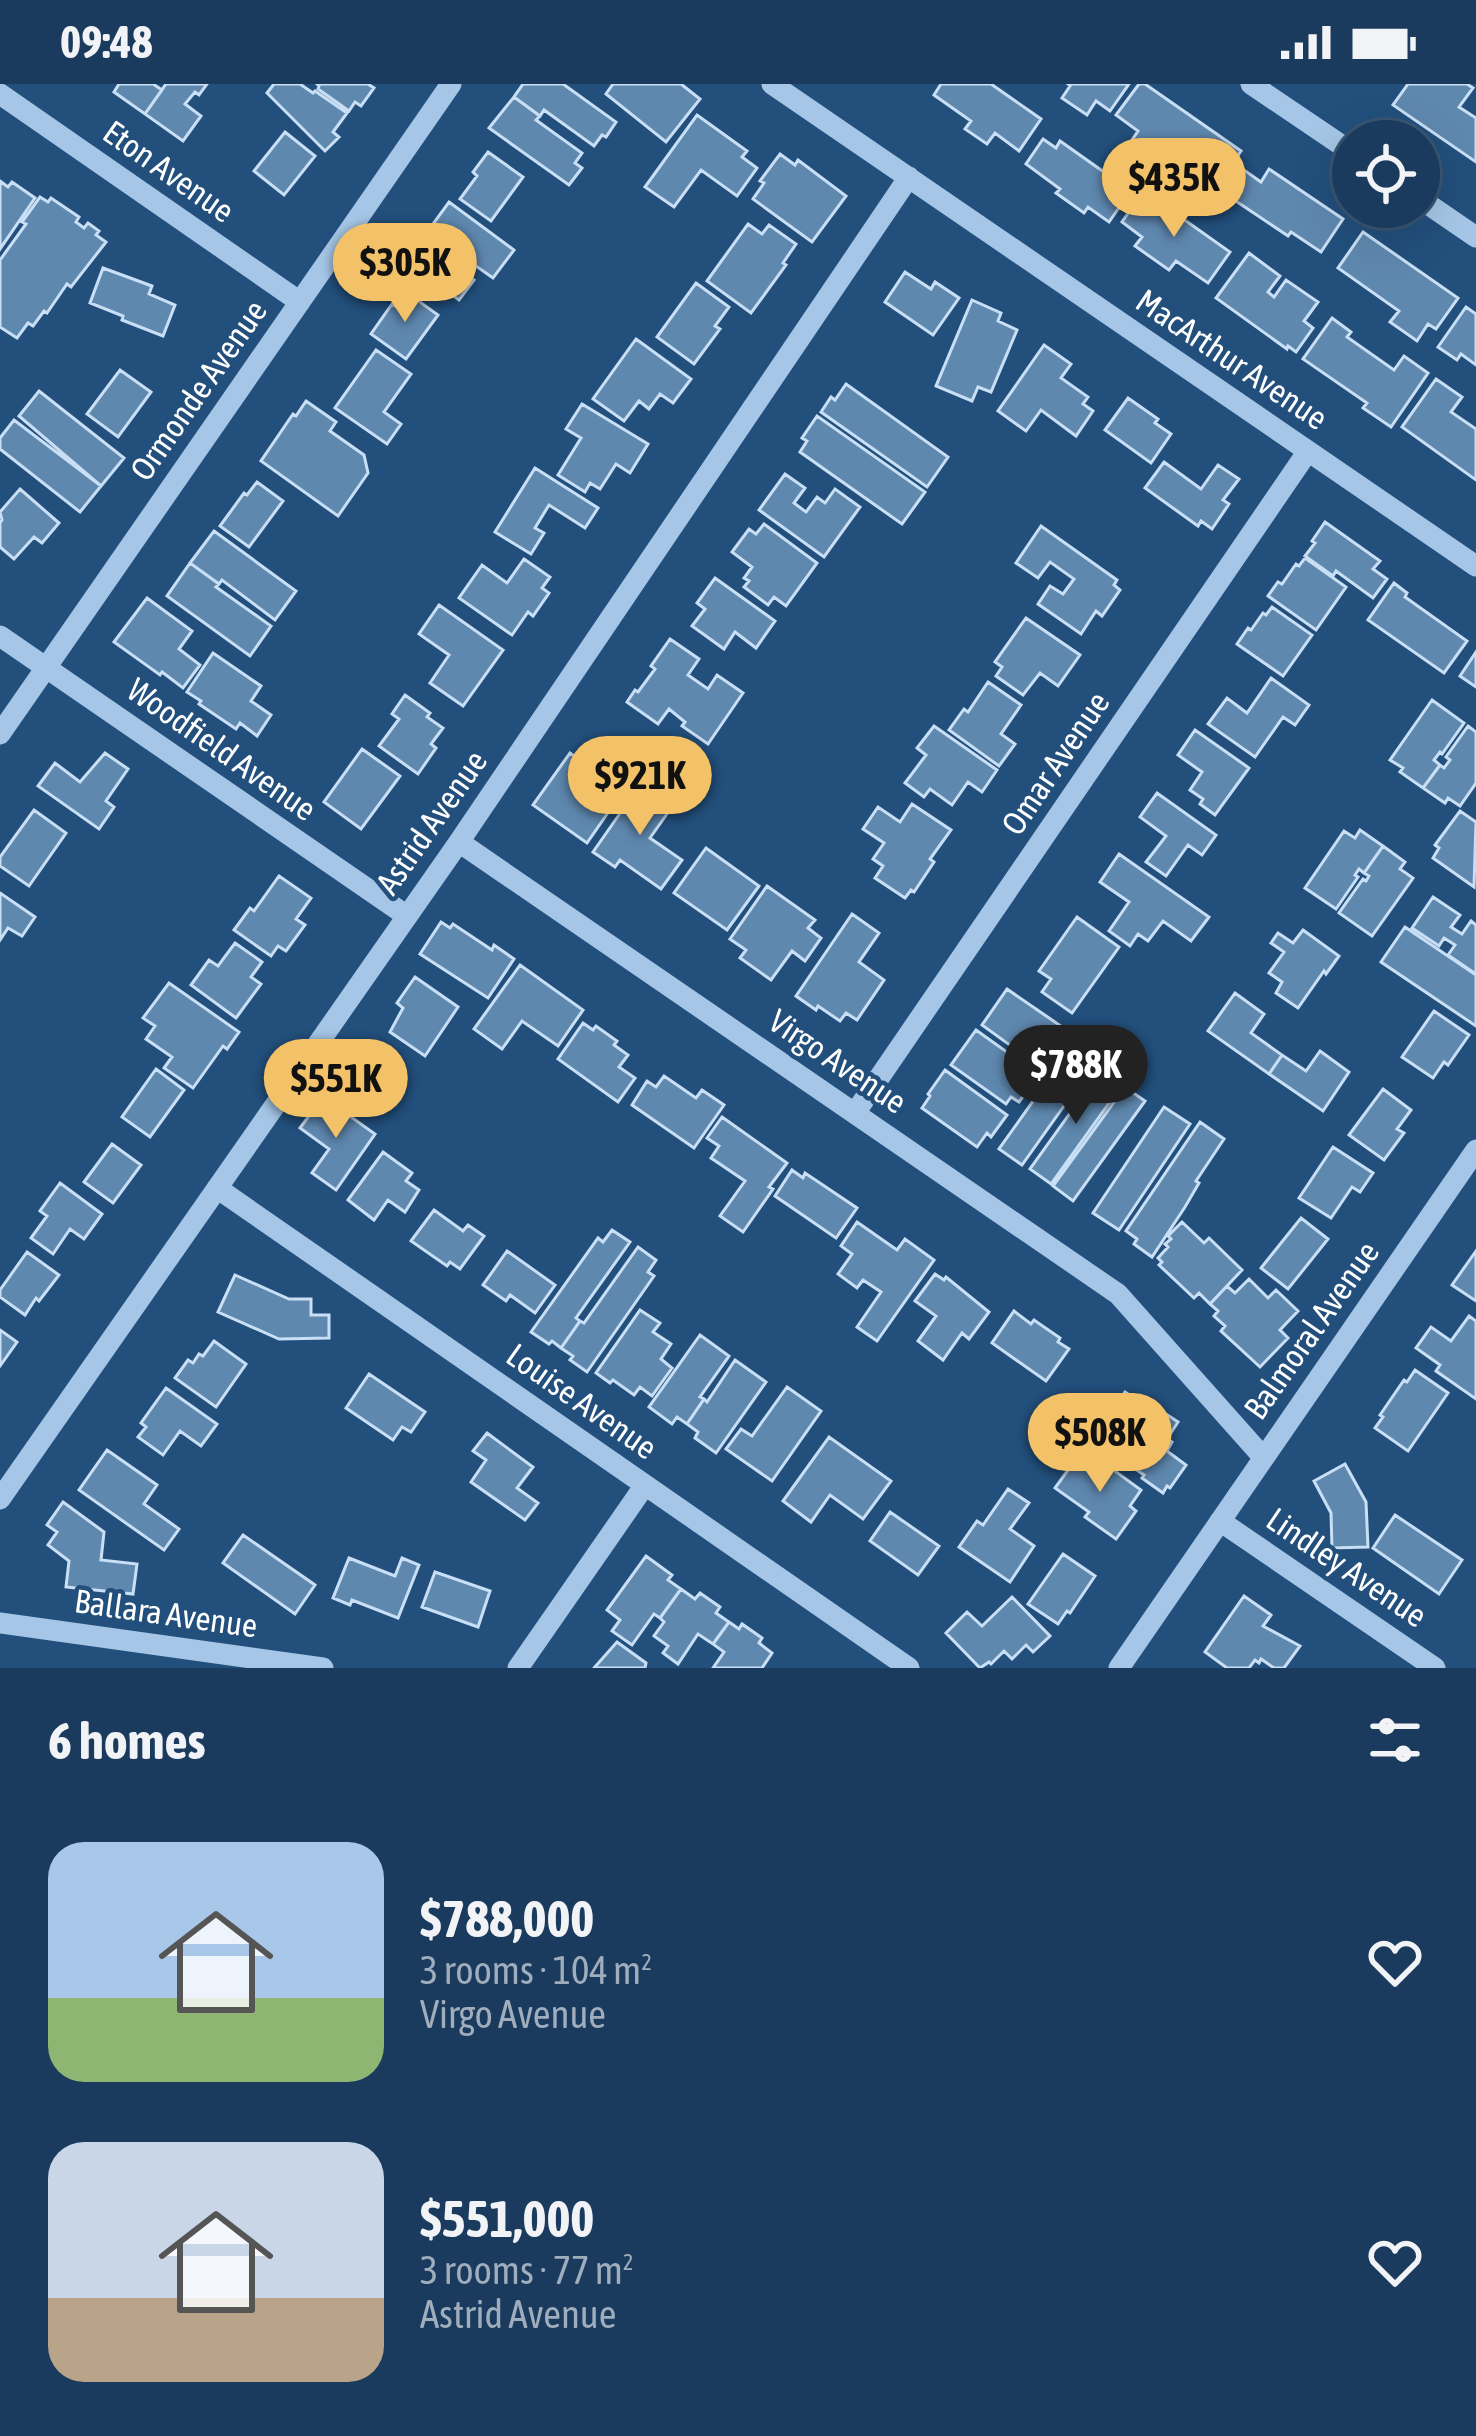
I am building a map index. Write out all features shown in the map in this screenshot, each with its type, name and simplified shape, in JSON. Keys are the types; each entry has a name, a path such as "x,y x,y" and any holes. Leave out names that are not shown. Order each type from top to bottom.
{"street":[{"name":"Ormonde Avenue","path":"0,734 451,84"},
{"name":"MacArthur Avenue","path":"772,84 1476,566"},
{"path":"1251,84 1332,139"},
{"name":"Eton Avenue","path":"0,94 300,302"},
{"name":"Astrid Avenue","path":"0,1499 459,842 909,178"},
{"path":"1440,212 1476,237"},
{"name":"Omar Avenue","path":"855,1113 1308,451"},
{"name":"Woodfield Avenue","path":"0,636 406,916"},
{"name":"Virgo Avenue","path":"459,842 1118,1294 1263,1456"},
{"name":"Balmoral Avenue","path":"1119,1668 1476,1150"},
{"name":"Louise Avenue","path":"217,1188 909,1668"},
{"path":"518,1668 645,1485"},
{"name":"Lindley Avenue","path":"1220,1521 1436,1668"},
{"name":"Ballara Avenue","path":"0,1623 323,1668"}],"building":[{"path":"119,84 153,84 162,90 145,114 114,92"},
{"path":"166,84 207,84 185,104 201,116 183,141 145,114"},
{"path":"274,84 300,84 347,113 333,132 339,137 325,151 267,93"},
{"path":"317,84 374,88 361,106 355,102 349,111"},
{"path":"523,84 563,84 616,122 594,146 544,110 540,116 514,97"},
{"path":"613,84 681,84 700,99 666,142 606,94"},
{"path":"941,84 991,84 1041,119 1019,151 995,133 987,144 965,129 971,121 934,95"},
{"path":"1068,84 1129,84 1110,111 1096,101 1087,115 1062,98"},
{"path":"1139,84 1241,151 1218,185 1166,149 1157,162 1130,143 1138,131 1116,115"},
{"path":"1408,84 1467,84 1473,88 1459,107 1476,118 1476,162 1440,137 1440,120 1415,120 1393,105"},
{"path":"514,97 540,116 536,120 582,153 575,163 582,168 569,185 489,128"},
{"path":"697,115 747,151 742,157 757,168 737,196 701,170 674,207 645,187"},
{"path":"285,132 315,156 284,195 254,171"},
{"path":"1043,139 1056,148 1060,141 1125,187 1120,195 1125,199 1109,222 1088,207 1084,213 1026,164"},
{"path":"488,152 523,177 491,221 460,199"},
{"path":"780,154 795,165 798,160 846,196 812,242 753,199"},
{"path":"1269,169 1332,212 1332,228 1337,228 1321,252 1227,195 1244,170 1261,182"},
{"path":"0,181 8,187 12,182 35,198 0,249"},
{"path":"1148,194 1230,252 1208,283 1176,261 1169,270 1135,246 1142,237 1122,222"},
{"path":"40,197 48,202 51,198 79,217 76,222 84,228 88,223 106,242 47,313 33,326 28,323 17,338 0,327 0,260"},
{"path":"449,202 514,250 493,278 459,254 452,263 474,280 459,300 406,261"},
{"path":"748,224 762,234 769,225 796,244 751,313 707,281"},
{"path":"1363,232 1458,298 1436,329 1428,324 1417,341 1390,322 1399,311 1338,268"},
{"path":"1249,253 1280,276 1268,292 1274,297 1286,280 1318,302 1304,321 1313,328 1296,352 1216,298"},
{"path":"103,268 152,286 149,294 175,305 163,336 90,303"},
{"path":"905,272 931,289 935,282 959,298 933,335 885,302"},
{"path":"696,283 729,307 715,326 720,329 694,364 657,337"},
{"path":"406,292 438,315 406,359 371,334"},
{"path":"972,300 1001,313 998,321 1017,330 991,392 978,387 972,401 936,386"},
{"path":"1466,307 1476,314 1476,365 1461,354 1457,360 1438,347"},
{"path":"1332,318 1351,332 1347,337 1394,370 1404,356 1428,373 1391,427 1363,408 1367,403 1303,359"},
{"path":"636,339 691,379 673,403 660,394 649,409 639,401 624,421 593,399"},
{"path":"1044,345 1071,364 1061,378 1088,397 1083,404 1093,411 1076,436 1041,410 1026,431 998,411"},
{"path":"376,350 411,374 384,412 401,424 387,444 335,408"},
{"path":"120,370 151,392 118,437 87,414"},
{"path":"1436,379 1462,397 1451,412 1476,429 1476,480 1402,427"},
{"path":"846,384 948,457 927,487 821,412"},
{"path":"39,391 124,458 101,486 19,416"},
{"path":"1128,398 1171,434 1151,463 1105,430"},
{"path":"306,401 336,422 330,431 364,455 368,473 338,516 261,461"},
{"path":"582,404 648,444 630,473 616,464 600,489 590,483 585,492 558,475 581,438 566,429"},
{"path":"817,416 925,492 902,524 800,452 807,441 802,438"},
{"path":"14,420 101,486 80,512 0,449 0,438"},
{"path":"1164,462 1201,489 1218,465 1239,479 1223,500 1229,504 1212,529 1201,521 1198,526 1145,488"},
{"path":"535,468 598,508 585,528 549,505 535,528 544,533 531,554 495,532"},
{"path":"785,474 805,488 794,503 806,512 817,497 825,503 835,489 860,507 824,557 759,510"},
{"path":"257,482 283,501 249,547 220,526"},
{"path":"20,489 59,523 42,543 34,537 14,559 0,547 0,512"},
{"path":"1325,522 1380,561 1373,569 1387,579 1373,598 1305,556"},
{"path":"764,524 817,563 786,606 774,597 768,605 744,587 752,567 732,552 749,529 756,534"},
{"path":"1041,526 1117,580 1114,585 1120,590 1102,616 1096,611 1081,634 1038,604 1050,586 1063,594 1074,579 1050,562 1038,578 1016,563"},
{"path":"214,531 296,591 275,620 222,580 219,584 190,563"},
{"path":"1305,558 1346,587 1316,630 1268,596"},
{"path":"524,559 550,577 542,588 549,593 512,635 459,598 482,565 507,583"},
{"path":"190,563 271,626 250,656 167,596"},
{"path":"715,578 775,621 756,648 735,632 724,649 692,626 705,609 697,603"},
{"path":"1394,583 1407,593 1405,597 1467,641 1444,673 1368,620"},
{"path":"147,598 192,631 179,649 200,665 183,688 114,642"},
{"path":"439,605 503,650 463,706 430,683 449,655 419,634"},
{"path":"1272,607 1312,635 1283,676 1237,644"},
{"path":"1026,618 1080,655 1058,686 1040,673 1023,695 996,676 1002,667 995,662"},
{"path":"670,639 699,659 688,675 708,689 717,675 743,693 708,744 682,726 685,722 669,709 658,724 627,702 655,669 651,666"},
{"path":"1476,652 1476,687 1460,676"},
{"path":"213,653 261,686 251,701 271,715 257,736 240,723 236,729 187,692"},
{"path":"1271,678 1309,705 1295,725 1283,717 1255,757 1208,724 1227,698 1247,713"},
{"path":"988,682 1021,705 1001,734 1015,744 999,766 949,730"},
{"path":"405,695 443,728 418,774 379,746 399,719 392,714"},
{"path":"1432,700 1464,723 1434,760 1440,765 1423,788 1390,760"},
{"path":"934,726 997,770 982,792 968,782 952,805 930,789 924,797 905,783 926,755 917,748"},
{"path":"1468,726 1476,732 1476,783 1460,806 1448,798 1445,803 1423,788 1440,765 1444,768 1450,760 1446,757"},
{"path":"1195,730 1249,768 1215,815 1190,790 1202,772 1178,755"},
{"path":"362,749 400,776 361,829 324,802"},
{"path":"105,753 128,769 106,801 114,807 99,829 38,786 55,763 80,782"},
{"path":"570,753 623,791 587,843 533,805"},
{"path":"642,782 674,804 650,838 682,860 661,889 620,860 615,867 593,852"},
{"path":"1157,793 1216,835 1202,855 1188,845 1166,876 1146,862 1166,836 1140,817"},
{"path":"912,804 951,830 914,892 905,898 875,878 883,866 873,859 884,843 863,829 878,807 900,822"},
{"path":"34,810 66,833 29,886 0,866 0,857"},
{"path":"1460,811 1476,822 1474,887 1433,858 1439,848 1435,845"},
{"path":"1360,830 1383,846 1364,873 1359,869 1336,909 1305,888 1344,831 1355,838"},
{"path":"1383,846 1405,862 1400,869 1413,878 1372,936 1339,913 1366,881 1369,876 1364,873"},
{"path":"706,848 759,886 727,930 674,893"},
{"path":"1119,854 1209,917 1191,941 1163,921 1148,941 1138,934 1130,946 1109,931 1129,902 1100,882"},
{"path":"279,876 311,898 296,919 305,925 286,951 278,946 271,956 234,930"},
{"path":"767,886 815,920 808,928 821,938 805,961 792,951 771,980 740,958 746,950 730,939"},
{"path":"0,893 35,917 22,936 8,928 0,940"},
{"path":"1433,897 1460,915 1451,927 1462,934 1471,921 1476,925 1476,974 1448,955 1455,945 1444,938 1439,946 1412,928"},
{"path":"852,914 879,933 859,962 884,980 857,1020 846,1013 840,1021 796,996"},
{"path":"1077,917 1119,947 1072,1013 1042,992 1051,979 1039,971"},
{"path":"441,922 450,928 453,924 514,959 488,998 420,954"},
{"path":"1405,927 1476,975 1476,1026 1381,962"},
{"path":"1303,930 1339,956 1298,1008 1276,993 1282,982 1269,973 1284,952 1271,943 1278,933 1293,943"},
{"path":"235,943 262,962 251,977 261,984 236,1018 191,985 209,960 218,966"},
{"path":"520,965 583,1010 558,1046 522,1021 502,1049 474,1029"},
{"path":"415,977 458,1007 425,1056 390,1032 403,1008 397,1003"},
{"path":"169,983 239,1032 193,1088 164,1068 172,1057 146,1039 155,1026 143,1018"},
{"path":"1007,989 1068,1031 1048,1059 1042,1055 1036,1064 982,1025"},
{"path":"1235,993 1264,1014 1251,1033 1282,1055 1269,1074 1208,1031"},
{"path":"1434,1011 1469,1035 1433,1078 1402,1057"},
{"path":"583,1023 593,1030 596,1026 628,1055 619,1067 635,1078 618,1102 558,1059"},
{"path":"976,1030 1039,1075 1019,1102 1011,1097 1006,1104 951,1065"},
{"path":"1070,1049 1093,1065 1022,1165 999,1149"},
{"path":"1320,1051 1349,1072 1323,1111 1269,1074 1282,1055 1306,1071"},
{"path":"156,1069 184,1090 150,1137 122,1117"},
{"path":"945,1070 1007,1115 977,1147 922,1108"},
{"path":"1101,1070 1122,1085 1051,1184 1030,1169"},
{"path":"664,1076 696,1098 702,1090 724,1105 694,1148 632,1105 647,1081 656,1087"},
{"path":"1125,1087 1145,1101 1073,1201 1053,1186"},
{"path":"1383,1089 1411,1110 1397,1129 1404,1133 1384,1160 1349,1135"},
{"path":"323,1097 375,1134 336,1190 312,1173 329,1149 300,1128"},
{"path":"1164,1107 1190,1124 1119,1230 1093,1213"},
{"path":"722,1117 787,1163 743,1232 720,1216 745,1181 711,1158 719,1146 707,1138"},
{"path":"1200,1122 1224,1139 1152,1257 1126,1231"},
{"path":"112,1144 141,1165 113,1203 84,1182"},
{"path":"1333,1147 1373,1173 1360,1192 1352,1187 1331,1218 1299,1198"},
{"path":"383,1152 412,1173 406,1181 419,1190 405,1212 388,1200 374,1220 348,1200"},
{"path":"792,1170 803,1178 805,1173 857,1208 836,1238 775,1196"},
{"path":"60,1183 102,1214 84,1239 70,1229 53,1254 31,1238 47,1216 40,1211"},
{"path":"434,1210 463,1231 468,1225 484,1236 460,1269 450,1262 447,1266 411,1241"},
{"path":"1301,1218 1328,1239 1288,1289 1261,1268"},
{"path":"857,1222 897,1250 905,1239 934,1260 877,1341 857,1327 881,1292 863,1280 857,1288 838,1274 852,1254 841,1246"},
{"path":"1182,1222 1204,1243 1209,1238 1242,1270 1210,1304 1199,1293 1194,1298 1159,1265 1158,1258 1171,1239 1168,1236"},
{"path":"612,1230 630,1242 576,1318 580,1321 561,1348 531,1332 598,1238 603,1242"},
{"path":"638,1247 656,1260 648,1272 654,1276 587,1372 561,1348"},
{"path":"507,1251 555,1285 535,1313 510,1295 506,1301 483,1285"},
{"path":"1476,1251 1476,1301 1452,1285"},
{"path":"27,1252 59,1275 25,1315 0,1297 0,1290"},
{"path":"935,1274 946,1277 989,1312 969,1339 962,1333 943,1360 918,1341 936,1316 915,1301"},
{"path":"235,1275 289,1299 311,1299 311,1315 329,1315 329,1338 279,1339 218,1312"},
{"path":"1249,1279 1268,1298 1276,1290 1298,1311 1280,1330 1288,1338 1260,1367 1221,1331 1225,1326 1210,1304 1227,1286 1235,1293"},
{"path":"640,1310 660,1323 653,1332 671,1344 661,1359 672,1368 652,1396 640,1387 634,1395 596,1373"},
{"path":"1014,1311 1031,1324 1034,1320 1069,1349 1046,1381 992,1343"},
{"path":"1469,1316 1476,1321 1476,1399 1436,1371 1440,1365 1416,1348 1431,1327 1451,1341"},
{"path":"0,1330 17,1342 0,1366"},
{"path":"700,1335 729,1356 687,1424 677,1417 672,1424 649,1407"},
{"path":"214,1341 246,1364 216,1407 175,1378 188,1360 193,1363 199,1354 203,1356"},
{"path":"735,1360 766,1382 716,1453 695,1438 698,1432 687,1424"},
{"path":"1415,1370 1448,1393 1408,1451 1375,1428"},
{"path":"369,1374 425,1412 411,1432 402,1427 393,1440 346,1408"},
{"path":"787,1387 821,1411 772,1481 726,1449 741,1429 752,1436"},
{"path":"166,1388 217,1424 201,1446 180,1431 163,1455 138,1437 146,1427 141,1423"},
{"path":"1125,1392 1178,1422 1167,1439 1172,1442 1167,1451 1186,1465 1163,1493 1089,1437"},
{"path":"487,1433 533,1467 517,1488 538,1503 525,1520 471,1482 486,1460 473,1451"},
{"path":"829,1437 891,1481 863,1519 830,1495 811,1522 783,1501"},
{"path":"107,1450 157,1485 144,1504 179,1529 164,1550 79,1490"},
{"path":"1079,1455 1103,1472 1108,1466 1141,1490 1130,1506 1136,1511 1116,1539 1055,1488"},
{"path":"1345,1464 1366,1502 1368,1547 1332,1548 1331,1513 1314,1481"},
{"path":"1008,1489 1029,1503 1010,1529 1034,1546 1010,1582 959,1547 977,1521 983,1525"},
{"path":"63,1502 104,1532 101,1560 137,1564 133,1594 66,1587 69,1561 48,1545 57,1532 47,1525"},
{"path":"890,1512 939,1546 918,1575 870,1541"},
{"path":"1395,1515 1462,1560 1439,1594 1373,1548"},
{"path":"243,1535 315,1585 295,1614 223,1563"},
{"path":"1063,1554 1095,1576 1058,1624 1028,1604"},
{"path":"646,1556 672,1575 668,1580 681,1589 660,1618 654,1614 632,1645 612,1631 620,1620 607,1610"},
{"path":"349,1558 395,1576 402,1558 419,1565 398,1618 352,1600 350,1605 333,1598"},
{"path":"435,1572 490,1591 478,1627 422,1607"},
{"path":"681,1589 695,1599 700,1593 720,1607 716,1613 729,1622 713,1644 698,1634 678,1664 663,1653 668,1646 654,1636 664,1622 660,1618"},
{"path":"1244,1596 1271,1615 1263,1626 1300,1646 1284,1668 1274,1668 1261,1659 1249,1668 1227,1668 1205,1652"},
{"path":"1012,1597 1050,1636 1033,1652 1026,1645 1012,1659 1004,1651 980,1668 946,1633 967,1612 982,1626"},
{"path":"729,1622 739,1629 742,1624 762,1638 759,1643 772,1653 762,1668 713,1668 724,1652 713,1644"},
{"path":"617,1642 646,1663 645,1668 594,1668"}]}
